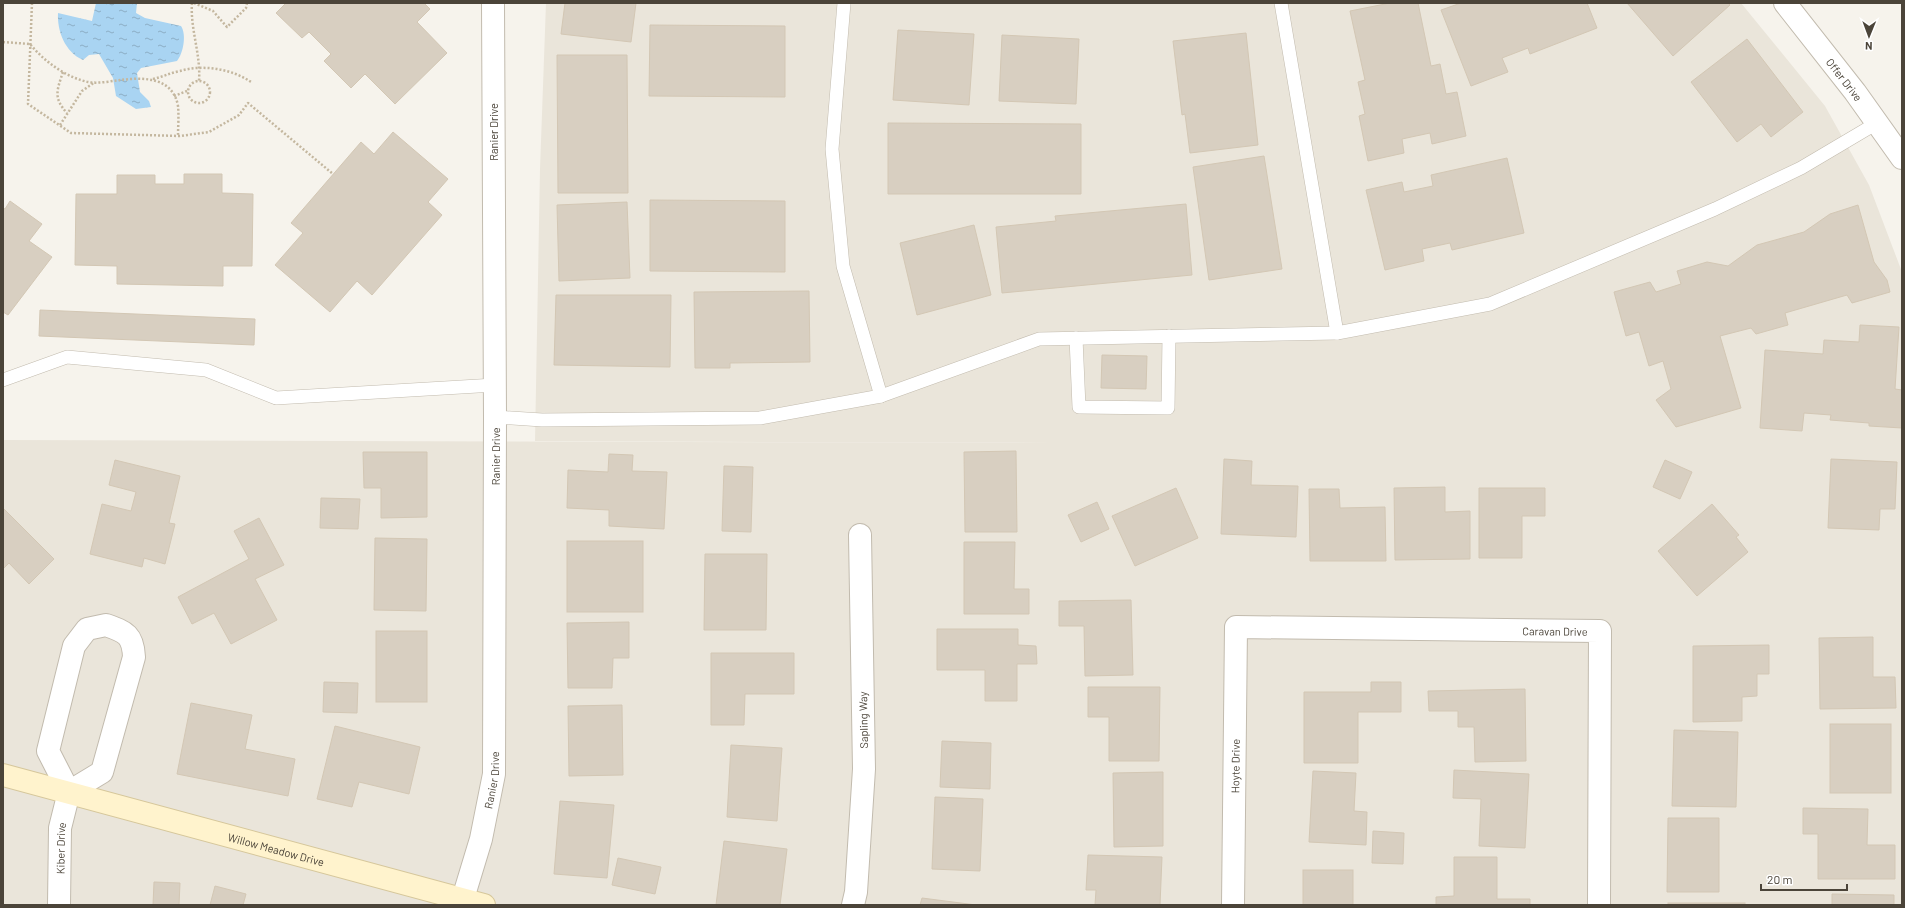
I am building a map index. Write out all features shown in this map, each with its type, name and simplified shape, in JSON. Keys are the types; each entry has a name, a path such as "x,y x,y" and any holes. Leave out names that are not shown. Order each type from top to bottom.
{"street":[{"name":"Ranier Drive","path":"462,902 481,839 494,774 495,385 493,3"},
{"name":"Offer Drive","path":"1785,3 1855,92 1902,158"},
{"name":"Sapling Way","path":"853,905 856,892 864,769 860,535"},
{"path":"106,625 124,631 133,643 134,657 102,772 69,792 48,751 74,646 87,629 106,625"},
{"name":"Hoyte Drive","path":"1233,905 1236,627"},
{"name":"Caravan Drive","path":"1236,627 1600,631 1599,905"},
{"name":"Willow Meadow Drive","path":"3,775 69,792 462,902 484,905"},
{"name":"Kiber Drive","path":"59,905 60,828 69,792"}],"lane":[{"path":"844,3 832,149 843,266 881,396"},
{"path":"1281,3 1337,333"},
{"path":"495,417 542,420 760,418 881,396 1039,339 1337,333 1490,304 1715,209 1801,168 1877,123"},
{"path":"1076,338 1079,407 1168,408 1169,336"},
{"path":"3,380 67,357 206,370 276,398 495,385"}],"path":[{"path":"32,3 28,104 71,133 178,136 209,132 239,115 248,103 333,174"},
{"path":"199,81 200,69 191,17 193,3 213,11 227,26 246,8 247,3"},
{"path":"3,42 30,44 45,59 69,76 88,82 141,78 161,82 174,93 178,105 178,136"},
{"path":"152,80 181,70 223,69 242,76 252,82"},
{"path":"63,72 57,91 58,104 67,114"},
{"path":"199,81 209,86 210,94 206,101 200,103 193,102 188,96 188,91 192,83 199,81"},
{"path":"60,125 82,91 96,82"},
{"path":"174,96 188,91"}],"shaded area":[{"path":"546,3 1741,3 1825,106 1869,185 1902,272 1902,905 3,905 3,440 1052,443 535,441 540,169"}],"water":[{"path":"96,3 137,3 136,13 145,18 181,26 184,34 184,44 177,61 141,68 137,73 140,92 149,101 151,107 136,109 116,96 113,78 99,54 89,55 83,60 71,52 63,40 59,27 58,13 92,21"}],"building":[{"path":"286,3 424,3 430,9 417,22 447,53 395,104 365,74 351,88 324,61 331,54 309,32 302,38 276,13"},
{"path":"565,3 636,3 631,42 561,34"},
{"path":"1390,3 1418,3 1431,66 1440,64 1446,94 1457,92 1466,136 1432,144 1430,133 1402,139 1404,153 1368,161 1359,116 1365,114 1358,82 1365,80 1350,11"},
{"path":"1461,3 1587,3 1597,28 1530,54 1528,48 1502,58 1508,72 1471,86 1441,10"},
{"path":"1627,3 1728,3 1730,5 1673,56"},
{"path":"650,25 785,26 785,97 649,96"},
{"path":"898,30 974,34 969,105 893,100"},
{"path":"1246,33 1258,145 1190,153 1185,114 1182,115 1173,41"},
{"path":"1002,35 1079,39 1076,104 999,101"},
{"path":"1747,39 1803,112 1771,137 1761,124 1737,142 1691,82"},
{"path":"557,55 627,55 628,193 558,193"},
{"path":"888,123 1081,124 1081,194 888,194"},
{"path":"393,132 448,179 428,202 442,215 372,295 357,281 330,312 275,265 303,233 291,223 361,142 374,154"},
{"path":"1264,156 1282,269 1209,280 1193,167"},
{"path":"1507,158 1524,233 1452,250 1450,243 1422,249 1424,261 1385,270 1366,190 1402,182 1404,192 1433,186 1431,175"},
{"path":"184,174 222,174 222,193 253,194 252,266 223,266 223,286 117,284 117,266 75,265 76,194 117,194 117,175 155,175 155,184 184,184"},
{"path":"650,200 785,201 785,272 650,271"},
{"path":"10,201 42,224 29,241 52,257 8,315 3,312 3,208 5,209"},
{"path":"627,202 630,278 559,281 557,205"},
{"path":"1186,204 1192,275 1002,293 996,227 1056,221 1055,216"},
{"path":"1858,205 1874,262 1887,280 1890,292 1852,303 1847,295 1785,313 1788,325 1756,334 1751,328 1720,336 1741,408 1676,427 1656,400 1671,389 1663,361 1649,366 1639,332 1626,336 1614,292 1650,282 1656,292 1681,284 1677,271 1707,262 1728,266 1757,245 1804,232 1830,214"},
{"path":"974,225 991,295 917,315 900,243"},
{"path":"809,291 810,362 730,363 730,368 695,368 694,292"},
{"path":"556,295 671,295 670,367 554,365"},
{"path":"40,310 255,319 254,345 39,336"},
{"path":"1860,325 1899,327 1895,389 1902,390 1902,428 1869,426 1869,423 1830,420 1831,415 1804,413 1802,431 1760,428 1765,350 1823,354 1824,340 1859,342"},
{"path":"1102,355 1147,356 1146,389 1101,388"},
{"path":"1016,451 1017,532 965,532 964,452"},
{"path":"363,452 427,452 427,517 381,518 381,488 364,488"},
{"path":"609,454 633,455 632,471 667,472 664,529 609,526 609,510 567,508 568,470 608,472"},
{"path":"1224,459 1252,461 1251,485 1298,486 1296,537 1221,534"},
{"path":"1831,459 1897,462 1895,509 1880,509 1879,530 1828,528"},
{"path":"115,460 180,476 169,523 175,524 165,564 144,558 142,567 90,554 102,504 131,511 136,492 109,485"},
{"path":"1665,460 1692,472 1680,499 1653,487"},
{"path":"724,466 753,467 751,532 722,531"},
{"path":"1445,487 1445,512 1470,511 1470,559 1395,560 1394,488"},
{"path":"1176,488 1198,538 1135,566 1112,516"},
{"path":"1479,488 1545,488 1545,516 1522,516 1522,558 1479,558"},
{"path":"1309,489 1339,489 1340,508 1385,507 1386,561 1310,561"},
{"path":"321,498 360,499 358,529 320,528"},
{"path":"1097,502 1109,529 1081,542 1068,515"},
{"path":"1712,504 1739,535 1736,537 1748,552 1697,596 1658,551"},
{"path":"3,508 54,559 29,584 9,563 3,569"},
{"path":"259,518 284,565 255,579 277,620 231,644 214,613 192,624 178,597 249,559 234,531"},
{"path":"375,538 427,539 426,611 374,610"},
{"path":"567,541 643,541 643,612 567,612"},
{"path":"964,542 1015,542 1014,589 1029,589 1029,614 964,614"},
{"path":"705,554 767,554 766,630 704,630"},
{"path":"1131,600 1133,675 1085,676 1084,626 1059,626 1059,601"},
{"path":"629,622 629,658 613,658 612,688 568,688 567,623"},
{"path":"937,629 1018,629 1018,645 1036,646 1037,664 1017,664 1017,701 985,701 985,670 937,670"},
{"path":"376,631 427,631 427,702 376,702"},
{"path":"1873,637 1873,677 1895,677 1896,708 1820,709 1819,638"},
{"path":"1769,645 1769,674 1757,674 1757,696 1742,697 1742,721 1693,722 1693,646"},
{"path":"711,653 794,653 794,694 745,694 744,725 711,725"},
{"path":"324,682 358,683 357,713 323,712"},
{"path":"1371,682 1401,682 1401,712 1358,712 1358,763 1304,763 1304,692 1371,692"},
{"path":"1088,687 1160,687 1159,761 1109,761 1109,717 1088,717"},
{"path":"1525,689 1526,761 1475,762 1474,727 1458,727 1458,711 1429,711 1428,691"},
{"path":"191,703 252,715 245,749 295,759 288,796 177,774"},
{"path":"622,705 623,775 569,776 568,706"},
{"path":"1830,724 1891,724 1891,793 1830,793"},
{"path":"335,726 420,747 409,794 359,782 352,807 317,799"},
{"path":"1674,730 1738,732 1736,807 1672,806"},
{"path":"942,741 991,743 990,789 940,787"},
{"path":"731,745 782,748 777,821 727,817"},
{"path":"1454,770 1529,774 1525,848 1479,846 1481,799 1453,798"},
{"path":"1313,771 1356,773 1354,811 1367,812 1366,845 1309,842"},
{"path":"1163,772 1163,846 1114,847 1113,773"},
{"path":"935,797 983,799 980,871 932,869"},
{"path":"560,801 614,805 607,878 554,874"},
{"path":"1803,808 1868,809 1867,845 1895,845 1895,879 1818,879 1818,834 1803,834"},
{"path":"1668,818 1719,818 1719,892 1667,892"},
{"path":"1373,831 1404,833 1403,864 1372,863"},
{"path":"724,841 787,849 780,905 716,905"},
{"path":"1088,855 1162,857 1160,905 1095,905 1096,890 1086,890"},
{"path":"1454,857 1497,857 1497,899 1530,899 1530,905 1436,905 1436,897 1454,896"},
{"path":"618,858 661,867 655,894 612,885"},
{"path":"1303,870 1353,870 1353,905 1303,905"},
{"path":"154,882 180,883 179,905 153,905"},
{"path":"215,886 246,894 243,905 210,905"},
{"path":"1832,894 1894,895 1894,905 1832,905"},
{"path":"922,898 976,905 920,905"},
{"path":"1668,903 1745,903 1745,905 1668,905"}]}
